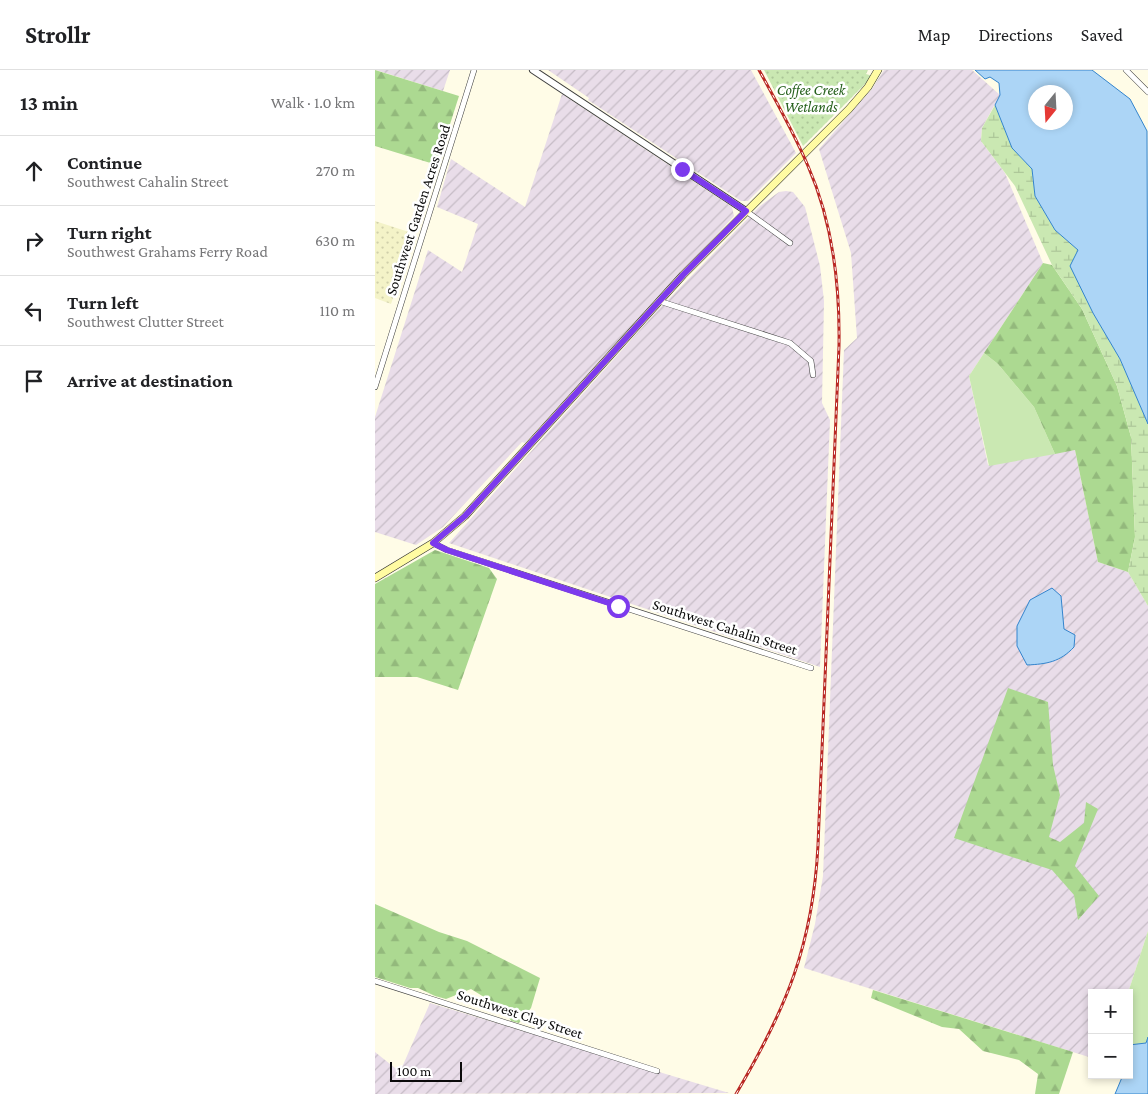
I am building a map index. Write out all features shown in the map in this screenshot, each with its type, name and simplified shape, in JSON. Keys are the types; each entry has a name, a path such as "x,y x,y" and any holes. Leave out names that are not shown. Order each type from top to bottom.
{"main road":[{"path":"375,578 433,543 455,526 484,497 659,301 849,109 868,87 879,70"}],"street":[{"name":"Southwest Garden Acres Road","path":"375,387 474,70"},
{"path":"533,70 746,211 790,243"},
{"path":"1126,70 1148,92"},
{"path":"659,301 790,343 811,361 813,375"},
{"name":"Southwest Cahalin Street","path":"433,543 447,550 811,668"},
{"name":"Southwest Clay Street","path":"375,981 657,1071"}],"shaded area":[{"path":"376,70 450,70 443,91"},
{"path":"548,70 751,70 796,153 748,201 741,201 588,100 589,98"},
{"path":"884,70 972,70 1000,95 982,128 981,141 1005,173 1043,263 969,376 988,465 1075,450 1098,562 1128,572 1148,606 1148,931 1129,989 1088,989 1088,1057 804,968 815,924 823,876 844,350 857,338 851,253 819,149 872,89"},
{"path":"562,94 732,207 734,216 525,443 522,442 443,527 416,545 375,532 375,417 428,250 462,272 478,224 437,207 451,159 525,207"},
{"path":"779,192 793,192 805,207 820,266 824,301 822,403 830,420 820,667 449,543 656,312 760,206"},
{"path":"430,1003 729,1093 375,1094 375,1052 400,1072"}],"green space":[{"path":"375,70 459,96 437,165 375,146"},
{"name":"Coffee Creek Wetlands","path":"764,70 868,70 866,74 873,76 803,146"},
{"path":"995,105 1012,148 1032,169 1035,196 1055,230 1078,250 1093,313 1120,359 1148,424 1148,606 1128,572 1135,537 1131,437 1117,386 1082,309 1052,265 1015,186 981,141 982,128"},
{"path":"375,221 415,234 391,304 375,298"},
{"path":"1043,263 1052,265 1082,309 1117,386 1131,437 1135,537 1128,572 1098,562 1075,450 1055,454 1034,407 998,364 984,353"},
{"path":"984,353 998,364 1034,407 1055,454 989,466 969,376"},
{"path":"435,550 489,568 497,579 458,690 417,677 375,677 375,584"},
{"path":"1008,688 1048,702 1053,765 1060,795 1049,837 1060,842 1084,823 1086,802 1098,809 1075,866 1099,896 1078,920 1074,895 1052,870 954,838"},
{"path":"375,904 439,932 467,941 540,978 531,1008 519,1023 511,1021 505,1010 471,989 446,999 418,988 410,988 375,977"},
{"path":"1148,931 1148,1037 1146,1043 1133,1045 1133,989 1129,989"},
{"path":"873,990 1073,1052 1059,1094 1035,1094 1038,1074 1019,1060 983,1051 959,1029 942,1027 871,998"}],"water":[{"path":"975,70 1092,70 1130,99 1147,131 1148,424 1120,359 1093,313 1070,266 1078,250 1055,230 1035,196 1032,169 1012,148 995,105 1000,95 999,83 990,77 985,79"},
{"path":"1052,588 1061,596 1064,629 1075,635 1074,647 1064,656 1053,661 1027,665 1017,646 1017,626 1030,600"},
{"path":"1148,1037 1148,1094 1115,1094 1121,1079 1133,1079 1133,1045 1146,1043"}],"railway":[{"path":"736,1094 769,1033 794,975 810,914 815,881 839,346 836,277 824,210 803,154 759,70"}],"route":[{"path":"618,606 447,550 433,543 465,516 683,275 746,211 682,169"}]}
